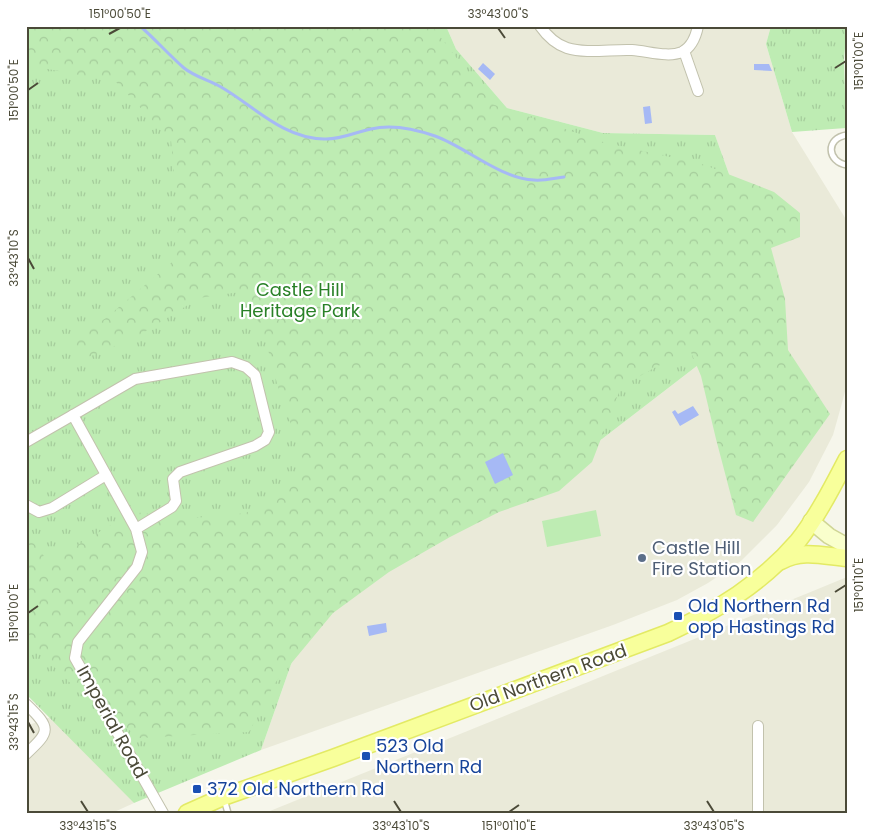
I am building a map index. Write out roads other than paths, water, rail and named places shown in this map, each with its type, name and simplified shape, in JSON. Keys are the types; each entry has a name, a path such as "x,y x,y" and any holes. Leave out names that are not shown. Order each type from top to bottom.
{"main road":[{"name":"Old Northern Road","path":"187,813 224,797 668,633 718,609 738,596 777,564 799,539 833,486 847,458"},
{"path":"811,521 829,536 847,546"},
{"path":"777,564 790,556 800,554 847,558"}],"street":[{"path":"540,26 554,42 574,50 633,50 668,54 684,51 694,38 698,26"},
{"path":"684,51 698,91"},
{"path":"26,442 135,379 232,362 246,367 255,375 269,432 265,440 256,446 180,472 173,479 176,501 172,507 136,529"},
{"name":"Imperial Road","path":"73,415 136,529 142,552 137,567 78,642 75,658 163,813"},
{"path":"26,505 39,512 52,508 106,475"},
{"path":"26,704 42,719 45,725 45,733 42,740 26,754"},
{"path":"758,726 758,813"}],"lane":[{"path":"847,135 840,136 834,140 831,149 835,159 841,164 847,165"},
{"path":"224,797 228,813"}],"water":[{"path":"483,63 495,74 490,80 478,69"},
{"path":"754,64 769,64 772,71 754,70"},
{"path":"650,106 652,123 645,124 643,107"},
{"path":"693,406 699,415 680,426 672,412 675,410 678,414"},
{"path":"503,453 513,475 495,484 485,462"},
{"path":"386,623 387,632 369,636 367,626"}],"waterway":[{"path":"140,26 188,71 221,87 269,120 295,133 309,137 330,139 365,130 387,127 403,128 419,131 447,141 495,168 521,178 546,180 564,177"}],"place":[{"name":"Castle Hill Fire Station","path":"642,558"},
{"name":"Old Northern Rd opp Hastings Rd","path":"678,616"},
{"name":"523 Old Northern Rd","path":"366,756"},
{"name":"372 Old Northern Rd","path":"197,789"}],"park label":[{"name":"Castle Hill Heritage Park","path":"300,300"}]}
